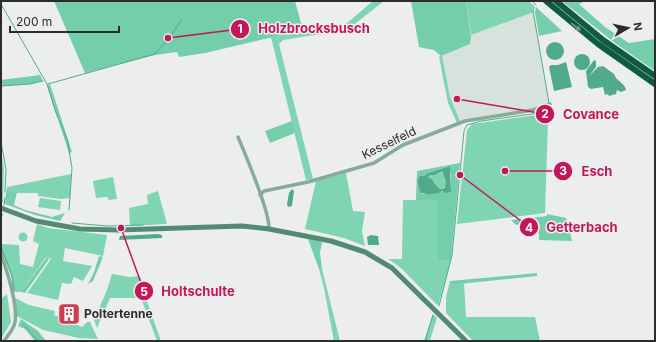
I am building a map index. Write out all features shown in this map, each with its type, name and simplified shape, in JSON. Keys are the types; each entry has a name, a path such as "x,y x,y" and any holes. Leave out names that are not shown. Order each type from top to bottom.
{"highway":[{"path":"546,1 598,44 655,84"},
{"path":"556,1 603,40 655,76"}],"main road":[{"path":"2,209 36,221 92,230 227,226 269,229 331,241 358,249 377,258 401,276 466,341"}],"street":[{"name":"Kesselfeld","path":"260,195 264,191 308,182 374,164 403,145 465,121 533,110 549,104"},
{"path":"238,137 260,195 269,222 269,229"},
{"path":"1,254 10,279 15,317 13,328 4,341"}],"shaded area":[{"path":"54,1 295,1 303,30 205,53 179,57 177,52 155,55 85,73"},
{"path":"373,1 384,1 347,30 283,40 279,44 313,179 306,180 271,37 346,24"},
{"path":"411,1 466,1 471,38 470,44 441,56 434,50 419,47"},
{"path":"466,1 529,1 535,7 534,12 471,35"},
{"path":"562,1 585,1 579,4 605,27 629,43 655,39 655,71 615,43"},
{"path":"536,7 562,31 539,36 535,13"},
{"path":"534,12 548,103 536,109 460,121 450,97 442,55 470,44 471,35"},
{"path":"551,42 559,42 564,47 562,58 559,60 551,60 546,55 546,47"},
{"path":"582,54 589,59 590,62 585,69 582,70 575,65 574,62 579,55"},
{"path":"442,55 450,97 460,121 457,123 448,103 439,57"},
{"path":"594,60 596,61 596,67 589,76 598,67 603,66 614,74 626,90 621,92 617,90 616,94 609,96 608,94 605,95 603,87 591,89 588,87 586,71"},
{"path":"566,62 572,87 554,91 549,67 551,65 558,65"},
{"path":"40,75 43,81 29,84 1,86 1,80"},
{"path":"50,84 72,152 69,153 47,85"},
{"path":"543,114 546,115 548,119 545,213 457,224 467,130 472,124"},
{"path":"292,121 295,133 270,143 265,131"},
{"path":"1,151 4,168 3,203 1,202"},
{"path":"460,163 451,260 438,260 438,200 416,200 417,171","holes":["449,166 451,175 451,191 423,194 420,192 417,181 428,173"]},
{"path":"450,166 451,192 445,193 442,191 425,194 420,192 417,181 420,176 424,176 428,173","holes":["442,171 446,182 445,188 440,189 432,179 428,177"]},
{"path":"442,171 446,182 446,187 440,189 433,183 432,179 428,177"},
{"path":"346,173 353,211 365,212 362,231 365,246 344,238 305,229 316,181"},
{"path":"71,174 70,198 61,199 38,196 38,193 6,193 7,187"},
{"path":"113,177 117,199 108,200 108,197 96,198 93,181"},
{"path":"292,189 294,191 292,206 288,207 287,204 289,193"},
{"path":"158,191 167,224 130,226 129,208 148,204 147,195"},
{"path":"17,192 14,205 25,210 52,217 65,213 60,221 35,215 5,204 6,193"},
{"path":"40,198 61,201 60,210 38,207"},
{"path":"403,200 438,200 438,259 451,260 438,306 401,268 388,259 402,259"},
{"path":"547,214 566,218 572,241 539,240 539,233 527,223 516,225 511,220 547,216"},
{"path":"37,224 48,228 107,235 103,256 65,248 63,261 92,266 83,281 74,277 71,284 62,283 58,300 27,293 51,259 46,257 21,292 13,292 11,276 1,250 1,244 19,245 20,264 33,267 39,244 33,241"},
{"path":"23,232 28,237 23,242 18,237"},
{"path":"162,235 162,238 119,240 120,236"},
{"path":"371,235 378,236 379,245 368,245 367,237"},
{"path":"308,239 322,242 320,253 322,269 319,269"},
{"path":"99,256 103,257 93,281 88,284 94,272"},
{"path":"47,257 49,259 25,293 21,292"},
{"path":"319,269 322,269 340,341 334,341"},
{"path":"537,273 537,276 449,285 450,281"},
{"path":"112,274 129,277 140,276 144,293 161,341 157,341 141,298 110,298 97,328 94,320"},
{"path":"464,283 466,317 535,317 540,341 473,341 446,313 446,297 449,285"},
{"path":"7,294 11,322 1,339 1,299"},
{"path":"15,298 29,305 55,311 54,315 82,327 87,322 90,322 98,339 79,338 43,330 17,316"},
{"path":"433,314 437,318 430,340 424,341"},
{"path":"21,319 38,331 46,341 35,341 25,329 18,326"}],"waterway":[{"path":"532,1 536,5"},
{"path":"1,4 47,84 56,113 67,139 72,168 69,210"},
{"path":"533,11 549,103"},
{"path":"48,84 155,54 170,37 182,19"},
{"path":"1,86 30,84 43,81"},
{"path":"439,306 452,255 464,131 467,125 481,121 546,112 550,110 549,106"},
{"path":"1,142 6,169 5,192"},
{"path":"4,205 5,198"},
{"path":"72,223 107,226 143,225"},
{"path":"1,247 12,275 14,289"},
{"path":"425,341 433,315"},
{"path":"23,324 38,341"}],"place":[{"name":"Holzbrocksbusch","path":"168,38"},
{"name":"Covance","path":"457,99"},
{"name":"Esch","path":"505,171"},
{"name":"Getterbach","path":"460,175"},
{"name":"Holtschulte","path":"121,228"},
{"name":"Poltertenne","path":"69,314"}]}
